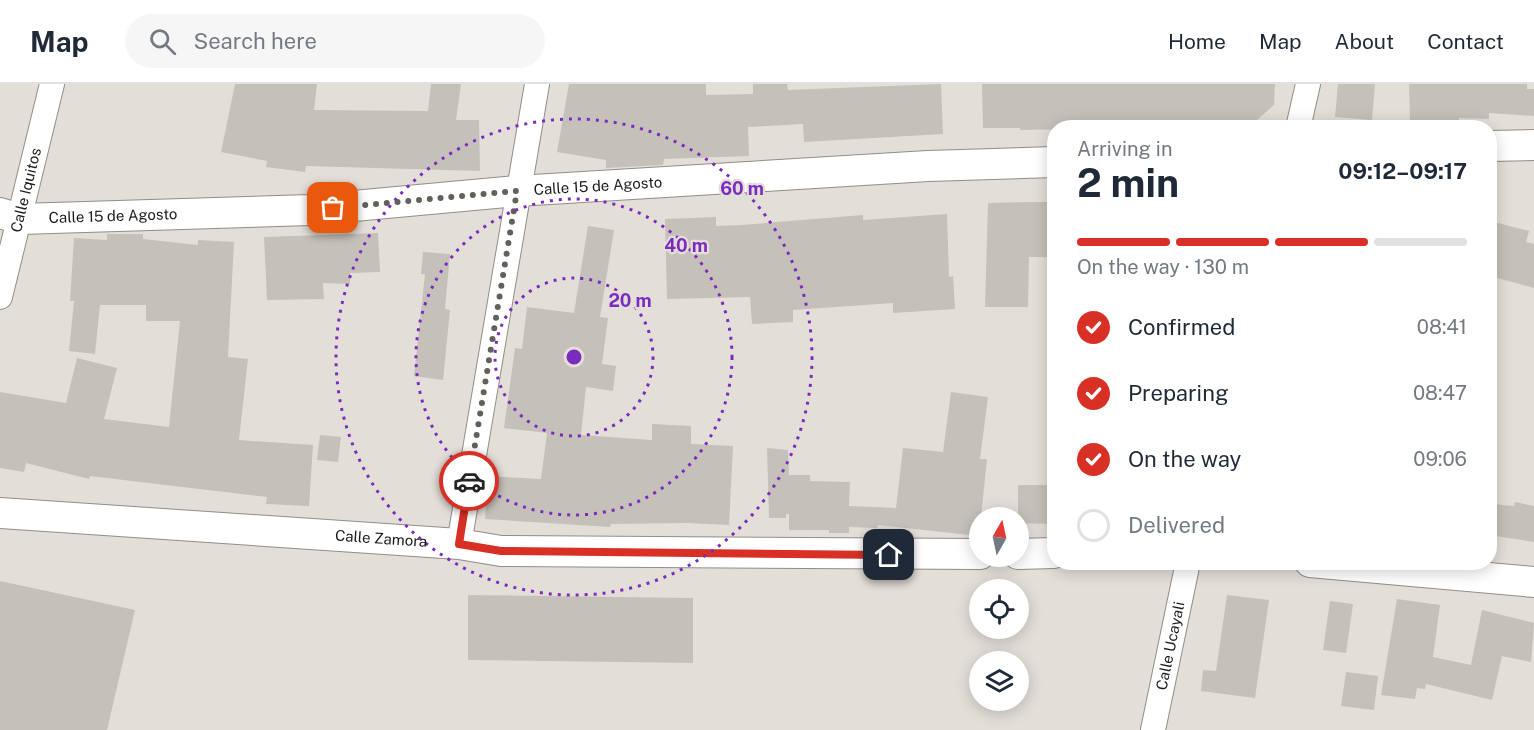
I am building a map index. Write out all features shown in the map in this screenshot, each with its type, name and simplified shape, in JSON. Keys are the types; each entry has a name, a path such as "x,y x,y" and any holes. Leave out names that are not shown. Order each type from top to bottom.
{"street":[{"name":"Calle Iquitos","path":"0,297 10,216 52,84"},
{"path":"459,544 517,191 537,84"},
{"path":"1300,120 1308,84"},
{"path":"1497,146 1534,145"},
{"name":"Calle 15 de Agosto","path":"10,216 310,210 517,191 928,166 1047,162"},
{"name":"Calle Zamora","path":"0,513 459,544 501,551 969,554"},
{"path":"1029,554 1047,553"},
{"name":"Calle Ucayali","path":"1153,730 1186,570"},
{"path":"1400,570 1534,582"}],"building":[{"path":"235,84 317,84 314,110 428,111 431,84 461,84 456,120 479,120 480,171 306,166 305,172 266,167 267,161 221,152"},
{"path":"569,84 706,84 706,95 753,94 753,84 787,84 788,90 941,84 943,134 804,142 803,124 748,127 749,156 664,159 663,165 606,168 606,160 557,152"},
{"path":"982,84 1275,84 1274,105 1257,120 1047,120 1047,129 983,128"},
{"path":"1338,84 1375,84 1372,120 1335,117"},
{"path":"1409,84 1527,84 1527,89 1534,89 1534,116 1489,113 1489,119 1410,120"},
{"path":"1047,202 1047,257 1029,257 1028,307 985,307 988,203"},
{"path":"947,214 949,277 953,276 955,309 893,313 893,303 793,310 793,322 752,324 750,297 667,299 665,219 716,217 716,226 863,215 863,220"},
{"path":"1497,223 1529,231 1526,242 1534,244 1534,288 1497,278"},
{"path":"588,226 614,230 600,317 608,318 602,364 616,366 613,391 586,387 581,435 652,440 652,424 691,426 691,444 733,446 729,525 611,524 610,527 485,519 488,476 541,479 547,433 504,428 515,348 522,349 527,307 574,313"},
{"path":"378,233 380,272 350,273 350,284 323,283 324,299 267,300 264,237"},
{"path":"107,234 143,234 143,239 198,245 198,240 234,242 228,357 248,359 239,440 313,445 309,506 266,504 267,497 90,476 89,479 26,463 24,472 0,468 0,392 66,403 77,358 117,368 104,419 169,427 180,321 146,321 146,305 100,305 95,354 69,351 74,301 70,301 74,238 107,240"},
{"path":"423,252 450,254 445,309 450,310 443,380 414,376 425,274 421,274"},
{"path":"951,392 988,397 980,459 987,459 982,507 969,507 969,535 878,525 877,528 849,527 849,533 829,533 829,530 789,530 789,514 786,514 786,518 769,518 767,448 788,450 789,475 810,475 810,481 850,482 849,506 896,508 903,448 943,452"},
{"path":"320,435 341,437 338,462 317,460"},
{"path":"1018,485 1047,485 1047,524 1029,523 1029,507 1018,507"},
{"path":"1515,502 1534,506 1534,542 1497,536 1497,505 1514,506"},
{"path":"0,581 135,610 107,730 0,730"},
{"path":"468,595 693,598 693,663 468,660"},
{"path":"1227,595 1269,600 1255,698 1201,691 1203,670 1216,671"},
{"path":"1397,599 1440,605 1433,657 1471,665 1482,610 1534,623 1531,662 1502,656 1492,700 1426,684 1425,689 1417,688 1415,699 1381,695"},
{"path":"1330,601 1353,604 1346,653 1323,650"},
{"path":"1346,672 1378,676 1374,710 1341,706"}],"way so far":[{"path":"333,208 517,191 469,481"}],"route":[{"path":"469,481 459,544 501,551 889,555"}]}
